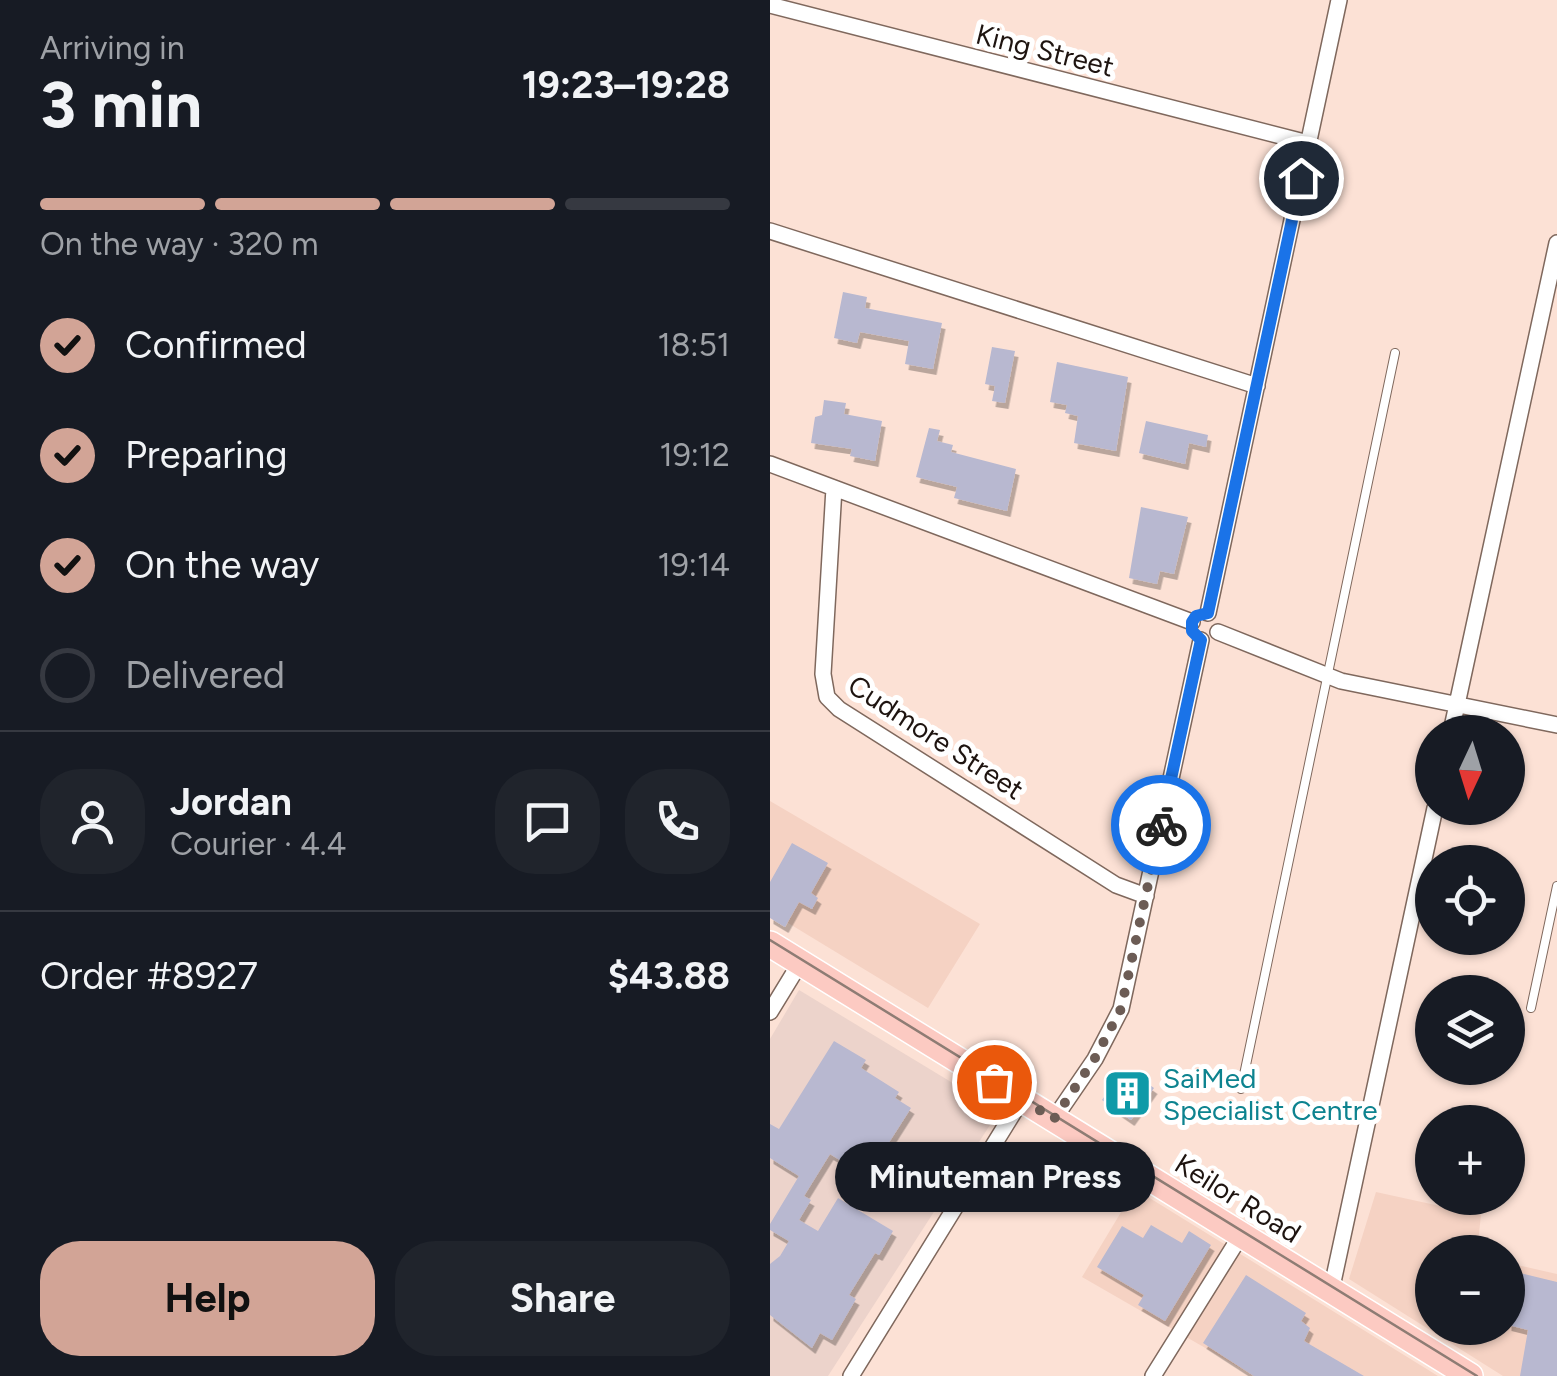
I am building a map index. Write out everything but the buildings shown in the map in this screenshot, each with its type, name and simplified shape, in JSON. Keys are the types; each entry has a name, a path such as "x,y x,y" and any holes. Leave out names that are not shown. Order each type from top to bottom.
{"main road":[{"name":"Keilor Road","path":"770,944 1463,1374"}],"street":[{"path":"1208,613 1339,0"},
{"name":"King Street","path":"770,5 1308,143"},
{"path":"770,232 1258,386"},
{"path":"1455,715 1557,243"},
{"path":"770,464 1192,622"},
{"name":"Cudmore Street","path":"834,488 823,674 827,697 839,709 1116,885 1146,896"},
{"path":"1201,640 1192,631 1192,622 1196,616 1208,613"},
{"path":"1201,640 1213,638 1218,632 1217,620 1208,613"},
{"path":"1218,632 1327,676 1557,725"},
{"path":"1054,1119 1116,1021 1201,640"},
{"path":"1328,1289 1333,1282 1431,825"},
{"path":"770,1012 800,963"},
{"path":"851,1376 1022,1099"},
{"path":"1153,1376 1242,1235"}],"lane":[{"path":"1240,1088 1396,353"},
{"path":"1531,1008 1557,886"}],"shaded area":[{"path":"770,801 980,924 928,1008 770,912"},
{"path":"799,990 999,1111 828,1376 770,1376 770,1039"},
{"path":"1135,1189 1438,1376 1254,1376 1082,1277"},
{"path":"1376,1192 1415,1201 1415,1215 1481,1215 1479,1235 1415,1235 1415,1321 1349,1279"},
{"path":"1525,1267 1557,1274 1557,1376 1503,1376 1454,1345 1525,1345"}],"tram line":[{"path":"770,940 1477,1376"}],"way so far":[{"path":"994,1082 1054,1119 1081,1079 1121,1009 1161,825"}],"place":[{"name":"Minuteman Press","path":"994,1082"},
{"name":"SaiMed Specialist Centre","path":"1128,1094"}],"route":[{"path":"1161,825 1201,640 1192,631 1192,622 1196,616 1208,613 1301,178"}]}
